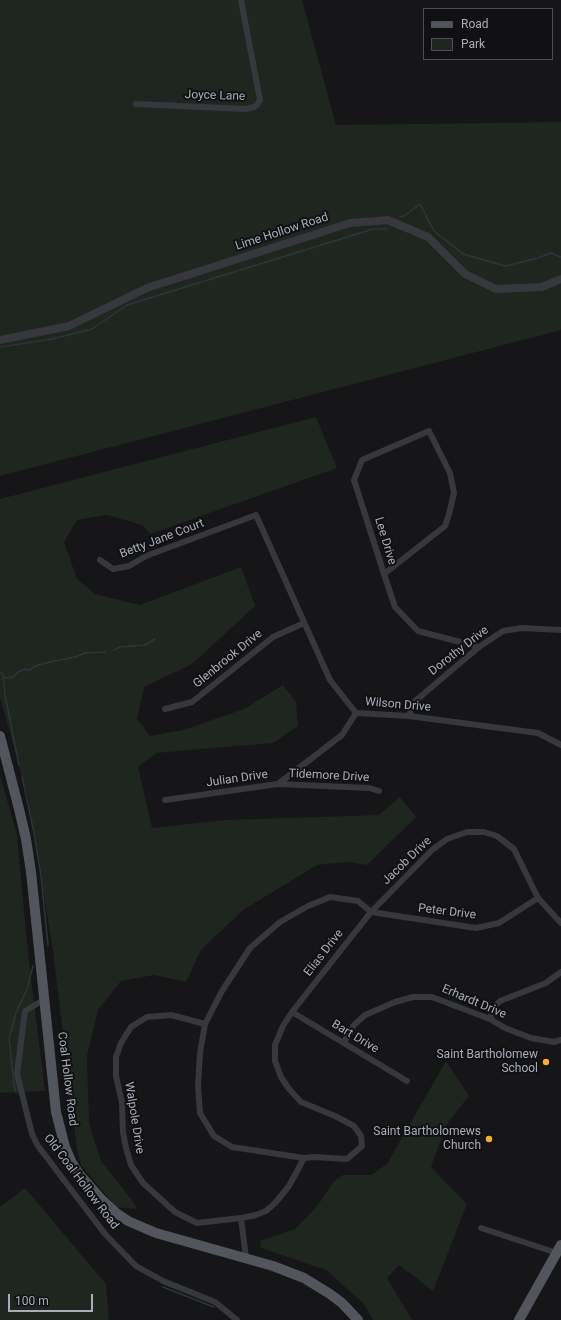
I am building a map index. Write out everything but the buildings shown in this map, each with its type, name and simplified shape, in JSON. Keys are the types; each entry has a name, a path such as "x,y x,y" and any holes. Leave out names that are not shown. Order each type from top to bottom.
{"main road":[{"name":"Coal Hollow Road","path":"0,736 26,839 31,872 54,1090 60,1129 71,1161 91,1189 115,1212 141,1228 288,1271 316,1284 342,1303 358,1320"},
{"path":"519,1320 559,1249"}],"street":[{"name":"Joyce Lane","path":"136,104 246,109 257,105 260,100 241,0"},
{"name":"Lime Hollow Road","path":"0,340 69,326 147,288 350,223 388,220 428,237 464,274 496,289 542,287 561,279"},
{"name":"Lee Drive","path":"384,574 445,526 449,514 454,493 450,473 429,430 362,460 354,480 384,574 395,607 418,631 479,647"},
{"name":"Betty Jane Court","path":"100,560 113,569 129,566 146,556 256,515"},
{"name":"Wilson Drive","path":"256,515 330,680 356,713 409,716 538,733 561,744"},
{"name":"Glenbrook Drive","path":"165,709 192,702 273,637 304,622"},
{"name":"Dorothy Drive","path":"409,716 414,702 479,647 503,631 522,628 561,630"},
{"name":"Julian Drive","path":"164,800 278,784 342,736 356,713"},
{"name":"Tidemore Drive","path":"278,784 369,788 379,791"},
{"name":"Jacob Drive","path":"371,912 432,850 447,839 467,832 484,832 497,836 514,849 538,898 561,923"},
{"name":"Elias Drive","path":"330,896 358,901 371,912 292,1012 283,1026 275,1045 275,1061 281,1077 288,1089 301,1102 335,1116 354,1126 361,1136 362,1146 347,1159 314,1157 304,1158 232,1148 214,1136 200,1113 198,1086 200,1053 205,1024 222,991 250,948 280,922 308,906 330,896"},
{"name":"Peter Drive","path":"371,912 476,928 499,923 538,898"},
{"path":"490,1019 493,1008 500,1001 546,983 561,972"},
{"name":"Erhardt Drive","path":"344,1042 354,1025 365,1016 395,1002 413,997 432,997 490,1019 505,1028 531,1038 554,1042 561,1040"},
{"name":"Old Coal Hollow Road","path":"45,999 25,1011 17,1074 32,1134 38,1146 104,1234 136,1266 163,1282 215,1302 237,1320"},
{"name":"Bart Drive","path":"292,1012 407,1081"},
{"name":"Walpole Drive","path":"205,1024 171,1015 147,1017 131,1027 121,1043 116,1057 116,1076 122,1103 123,1132 131,1165 143,1183 175,1212 197,1223 241,1218 266,1211 276,1202 289,1186 304,1158"},
{"path":"241,1218 246,1258"},
{"path":"481,1228 559,1249"}],"green space":[{"path":"0,0 302,0 336,125 561,122 561,330 0,476"},
{"path":"316,417 337,468 150,534 142,525 107,515 77,520 64,542 77,579 95,594 140,605 241,567 255,606 192,664 144,687 137,719 150,736 183,730 244,709 283,685 296,702 298,726 273,743 156,753 138,767 152,828 226,820 379,815 400,797 416,817 367,865 348,862 317,865 243,910 201,950 186,982 154,975 121,981 98,1010 87,1056 89,1124 101,1161 135,1204 136,1209 116,1207 81,1165 77,1150 53,951 28,798 0,697 0,499"},
{"path":"0,775 17,835 28,953 45,1091 0,1093"},
{"path":"446,1061 469,1096 446,1125 431,1167 467,1204 433,1291 399,1265 387,1278 412,1320 373,1320 364,1304 326,1270 261,1248 260,1241 295,1229 318,1205 334,1181 343,1175 371,1175 387,1164"},
{"path":"25,1188 106,1284 109,1320 0,1320 0,1207"}],"waterway":[{"path":"400,217 404,216 420,204 434,231 463,254 505,266 538,258 551,253 561,257"},
{"path":"0,347 52,339 92,329 127,305 373,229 387,229"},
{"path":"114,650 120,647 145,645 155,639"},
{"path":"3,678 13,677 18,672 25,669 30,670 35,666 75,657 85,653 105,652"},
{"path":"0,672 3,674 5,695 19,765"},
{"path":"22,776 41,876 48,945"},
{"path":"16,1092 9,1038 16,1013 27,989 33,966"},
{"path":"163,1287 214,1307"}],"place":[{"name":"Saint Bartholomew School","path":"546,1062"},
{"name":"Saint Bartholomews Church","path":"489,1139"}]}
